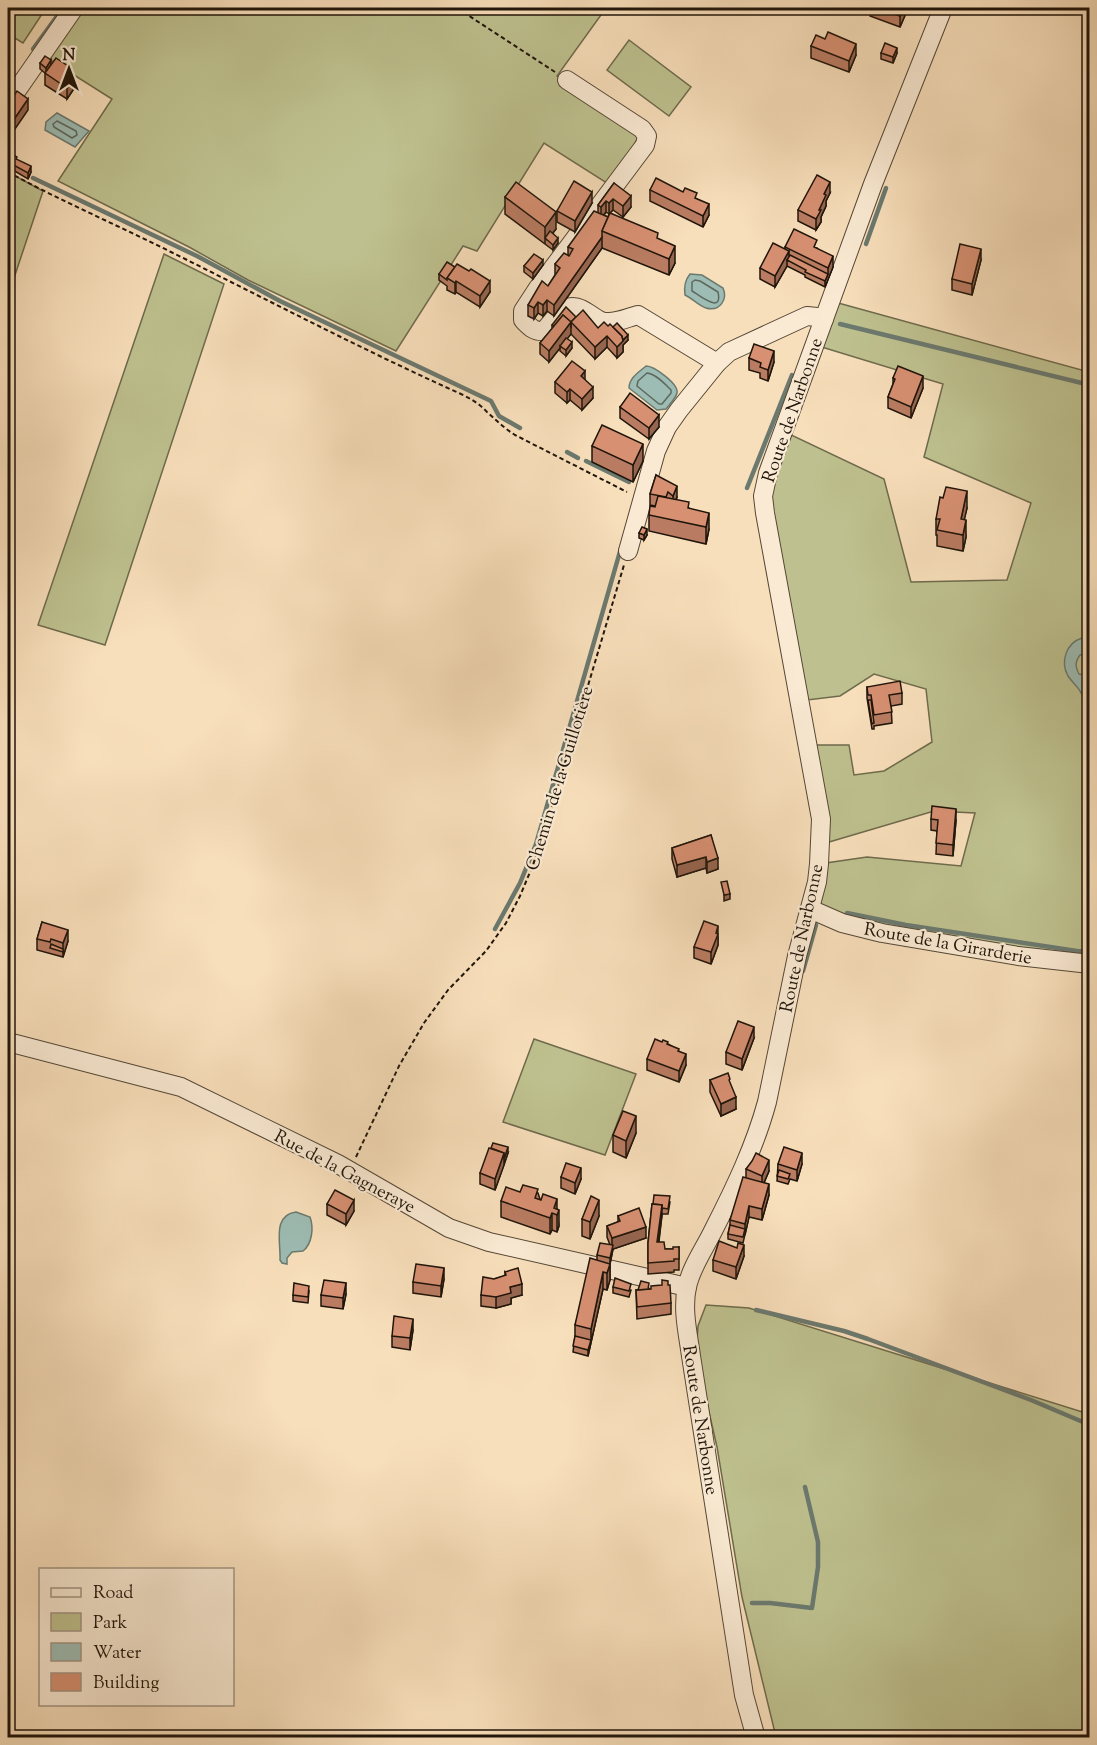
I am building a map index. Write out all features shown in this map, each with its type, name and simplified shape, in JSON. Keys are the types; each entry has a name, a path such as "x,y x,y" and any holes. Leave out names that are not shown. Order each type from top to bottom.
{"street":[{"path":"8,103 74,8"},
{"name":"Route de Narbonne","path":"756,1737 744,1695 687,1329 687,1287 697,1261 749,1157 757,1136 767,1102 797,956 817,882 819,864 820,819 765,513 764,496 768,473 873,184 943,8"},
{"path":"567,80 642,129 646,136 645,145 538,288 523,311 523,320 532,329 544,331 569,306 608,322 638,315 717,363"},
{"path":"628,551 656,451 667,427 717,363 729,352 807,316 824,319"},
{"name":"Route de la Girarderie","path":"810,909 842,923 882,933 1018,956 1089,964"},
{"name":"Rue de la Gagneraye","path":"8,1042 181,1087 350,1171 449,1228 489,1242 687,1287"}],"path":[{"path":"457,8 567,80"},
{"path":"8,172 320,328 462,394 515,435 642,500"},
{"name":"Chemin de la Guillotière","path":"350,1171 399,1066 424,1023 448,990 486,951 506,923 520,896 550,813 628,551"}],"green space":[{"path":"8,8 46,8 23,43 8,34"},
{"path":"82,8 606,8 557,76 642,129 613,187 544,143 477,251 463,246 396,351 248,280 189,247 58,181 112,99 47,58"},
{"path":"629,40 691,87 669,116 607,70"},
{"path":"8,172 43,191 8,296"},
{"path":"164,254 224,284 105,645 38,625"},
{"path":"831,301 1089,372 1089,949 1018,956 810,909 819,864 867,857 961,866 975,813 934,811 819,845 808,745 849,745 854,775 884,771 932,742 926,689 874,674 840,696 799,701 765,513 783,431 884,479 911,582 1007,580 1031,503 924,457 943,384 815,345"},
{"path":"534,1039 636,1074 605,1155 503,1122"},
{"path":"706,1305 749,1308 1089,1414 1089,1737 776,1737 742,1597 717,1447 696,1355 698,1326"}],"water":[{"path":"57,113 89,131 75,147 45,130 46,122"},
{"path":"690,274 702,275 723,288 722,304 711,309 706,308 685,295 685,284"},
{"path":"646,366 665,376 677,389 675,397 666,409 657,410 629,388 633,378"},
{"path":"1082,638 1089,641 1089,654 1080,655 1076,666 1079,674 1089,674 1089,708 1080,691 1068,676 1065,665 1068,649 1076,640"},
{"path":"296,1212 310,1217 312,1231 310,1240 303,1251 292,1252 287,1258 287,1264 282,1263 279,1231 284,1218"}],"building":[{"path":"877,8 904,8 900,16"},
{"path":"828,32 856,44 849,61 811,46 816,35 825,39"},
{"path":"885,43 897,48 893,57 881,53"},
{"path":"45,56 51,60 46,68 40,63"},
{"path":"56,58 71,68 67,75 73,79 67,88 45,73"},
{"path":"17,91 28,99 8,128 8,104"},
{"path":"8,152 17,157 16,159 31,166 28,173 8,162"},
{"path":"817,175 830,182 816,219 798,210"},
{"path":"656,178 683,192 685,188 697,193 695,198 709,204 703,216 650,190"},
{"path":"574,181 592,192 575,221 557,211"},
{"path":"516,182 556,212 545,227 505,197"},
{"path":"614,183 631,196 623,206 613,199 609,203 606,201 601,207 598,205"},
{"path":"594,211 608,217 602,237 554,305 547,300 543,305 538,302 534,308 528,305 542,281 548,286 560,268 555,264 564,253 569,256 573,249 568,247"},
{"path":"610,213 658,233 657,238 675,246 669,259 602,231"},
{"path":"794,229 817,240 814,247 833,256 828,268 785,247"},
{"path":"550,231 558,238 553,245 545,238"},
{"path":"773,243 789,251 775,276 760,268"},
{"path":"960,244 981,249 972,284 952,279"},
{"path":"534,254 543,260 533,273 524,266"},
{"path":"790,255 828,274 825,281 787,260"},
{"path":"447,262 455,267 447,280 439,274"},
{"path":"457,264 469,271 471,269 490,281 480,296 447,278"},
{"path":"566,307 576,317 571,322 563,315 554,326 552,325"},
{"path":"583,310 598,328 604,322 608,326 610,324 622,336 623,341 617,347 607,336 595,347 571,322"},
{"path":"563,315 571,322 549,351 540,343"},
{"path":"617,323 628,335 623,340 613,327"},
{"path":"566,338 572,342 566,350 560,346"},
{"path":"754,344 774,351 768,370 760,367 761,363 749,358"},
{"path":"572,361 585,371 581,376 593,387 582,399 570,389 567,392 555,382"},
{"path":"898,366 923,376 911,407 888,397"},
{"path":"630,393 659,415 649,428 620,407"},
{"path":"602,425 643,444 633,465 592,446"},
{"path":"656,475 677,486 673,496 668,492 666,497 650,494"},
{"path":"946,487 967,491 961,519 966,520 963,535 937,530 940,519 936,519 940,497 943,498"},
{"path":"658,496 689,502 688,508 709,513 706,527 649,515 650,506 655,507"},
{"path":"642,527 647,529 644,535 639,533"},
{"path":"900,681 902,693 889,695 892,712 874,715 871,695 868,695 867,687"},
{"path":"868,700 871,700 874,723 872,724"},
{"path":"932,806 956,809 953,845 936,843 938,820 931,819"},
{"path":"711,835 718,858 707,862 706,857 677,865 672,848"},
{"path":"727,881 730,894 724,895 721,882"},
{"path":"704,921 718,926 716,933 718,934 711,952 694,947"},
{"path":"42,922 68,930 63,943 51,939 50,942 37,939"},
{"path":"51,944 63,949 63,952 50,948"},
{"path":"738,1021 754,1027 742,1059 726,1052"},
{"path":"655,1039 668,1042 667,1044 686,1054 679,1071 647,1059"},
{"path":"728,1073 736,1097 721,1104 710,1080"},
{"path":"623,1111 636,1116 626,1141 613,1135"},
{"path":"493,1143 508,1147 504,1159 504,1153 491,1148"},
{"path":"784,1147 802,1153 797,1170 778,1164"},
{"path":"489,1148 504,1153 495,1179 480,1173"},
{"path":"756,1153 769,1160 762,1176 746,1169"},
{"path":"566,1163 581,1168 575,1183 561,1177"},
{"path":"779,1170 790,1174 788,1179 777,1176"},
{"path":"743,1177 769,1184 762,1209 749,1206 745,1224 730,1220"},
{"path":"523,1185 538,1189 535,1198 541,1200 543,1194 557,1199 554,1208 559,1210 557,1215 552,1213 550,1218 501,1201 506,1187 520,1192"},
{"path":"335,1190 354,1200 346,1214 327,1204"},
{"path":"654,1195 670,1196 668,1209 662,1208 662,1205 653,1204"},
{"path":"591,1196 599,1200 590,1222 582,1219"},
{"path":"652,1204 662,1205 657,1242 664,1242 665,1249 679,1247 679,1259 648,1263"},
{"path":"639,1208 646,1227 612,1238 607,1226 620,1221 618,1216"},
{"path":"730,1225 745,1229 743,1237 728,1234"},
{"path":"719,1241 737,1248 738,1243 744,1245 736,1267 713,1260"},
{"path":"600,1243 613,1245 610,1258 597,1255"},
{"path":"590,1258 610,1264 607,1273 603,1272 591,1329 575,1325"},
{"path":"416,1264 444,1268 441,1286 413,1282"},
{"path":"518,1268 522,1284 510,1287 511,1293 496,1297 481,1295 483,1277 494,1279"},
{"path":"615,1278 631,1284 629,1291 613,1287"},
{"path":"324,1280 346,1283 343,1298 321,1295"},
{"path":"662,1280 668,1281 670,1285 671,1303 637,1307 636,1290 651,1289 651,1286 662,1285"},
{"path":"641,1281 649,1283 648,1289 638,1290"},
{"path":"294,1283 309,1286 308,1297 293,1295"},
{"path":"394,1316 413,1319 410,1338 392,1336"},
{"path":"575,1336 591,1340 588,1350 573,1346"}],"waterway":[{"path":"33,49 63,8"},
{"path":"33,178 197,256 280,301 491,401 499,416 520,428"},
{"path":"866,244 886,188"},
{"path":"840,324 1090,385"},
{"path":"747,488 792,375"},
{"path":"567,452 578,458"},
{"path":"586,461 629,482"},
{"path":"495,929 520,883 536,844 621,548"},
{"path":"847,913 906,925 1090,953"},
{"path":"803,971 816,925"},
{"path":"756,1310 868,1339 1031,1400 1090,1425"},
{"path":"752,1603 812,1608 818,1567 818,1542 805,1487"}]}
